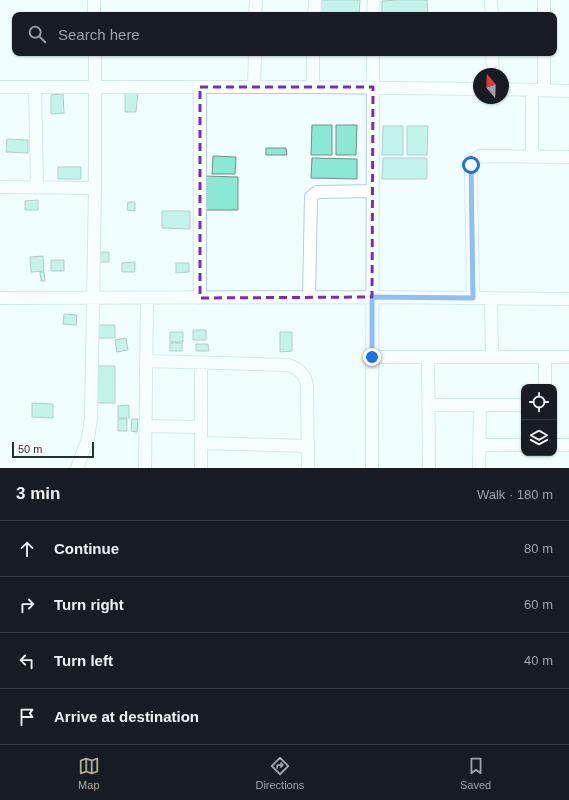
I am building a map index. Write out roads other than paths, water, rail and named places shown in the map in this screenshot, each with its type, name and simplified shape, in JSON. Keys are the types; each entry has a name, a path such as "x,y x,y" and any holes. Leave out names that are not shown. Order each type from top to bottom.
{"street":[{"path":"94,0 94,12"},
{"path":"256,0 256,12"},
{"path":"314,12 315,0"},
{"path":"374,0 374,12"},
{"path":"492,0 492,12"},
{"path":"544,0 544,12"},
{"path":"76,468 88,438 91,419 95,188 95,56"},
{"path":"254,87 255,56"},
{"path":"312,87 313,56"},
{"path":"372,468 373,56"},
{"path":"492,56 493,68"},
{"path":"532,157 538,90 544,56"},
{"path":"35,87 37,187"},
{"path":"200,87 200,298"},
{"path":"0,88 473,88"},
{"path":"509,89 569,91"},
{"path":"473,298 471,165 473,161 480,156 569,157"},
{"path":"0,187 95,188"},
{"path":"309,297 311,197 317,192 372,191"},
{"path":"0,298 372,297 569,299"},
{"path":"145,468 147,298"},
{"path":"491,298 492,357"},
{"path":"372,357 569,357"},
{"path":"428,357 429,468"},
{"path":"545,384 546,357"},
{"path":"146,361 288,365 300,370 307,381 308,468"},
{"path":"201,363 201,468"},
{"path":"428,405 521,405"},
{"path":"479,468 480,405"},
{"path":"145,426 201,427"},
{"path":"201,443 307,446"},
{"path":"480,445 521,445"},
{"path":"557,445 569,445"}]}
